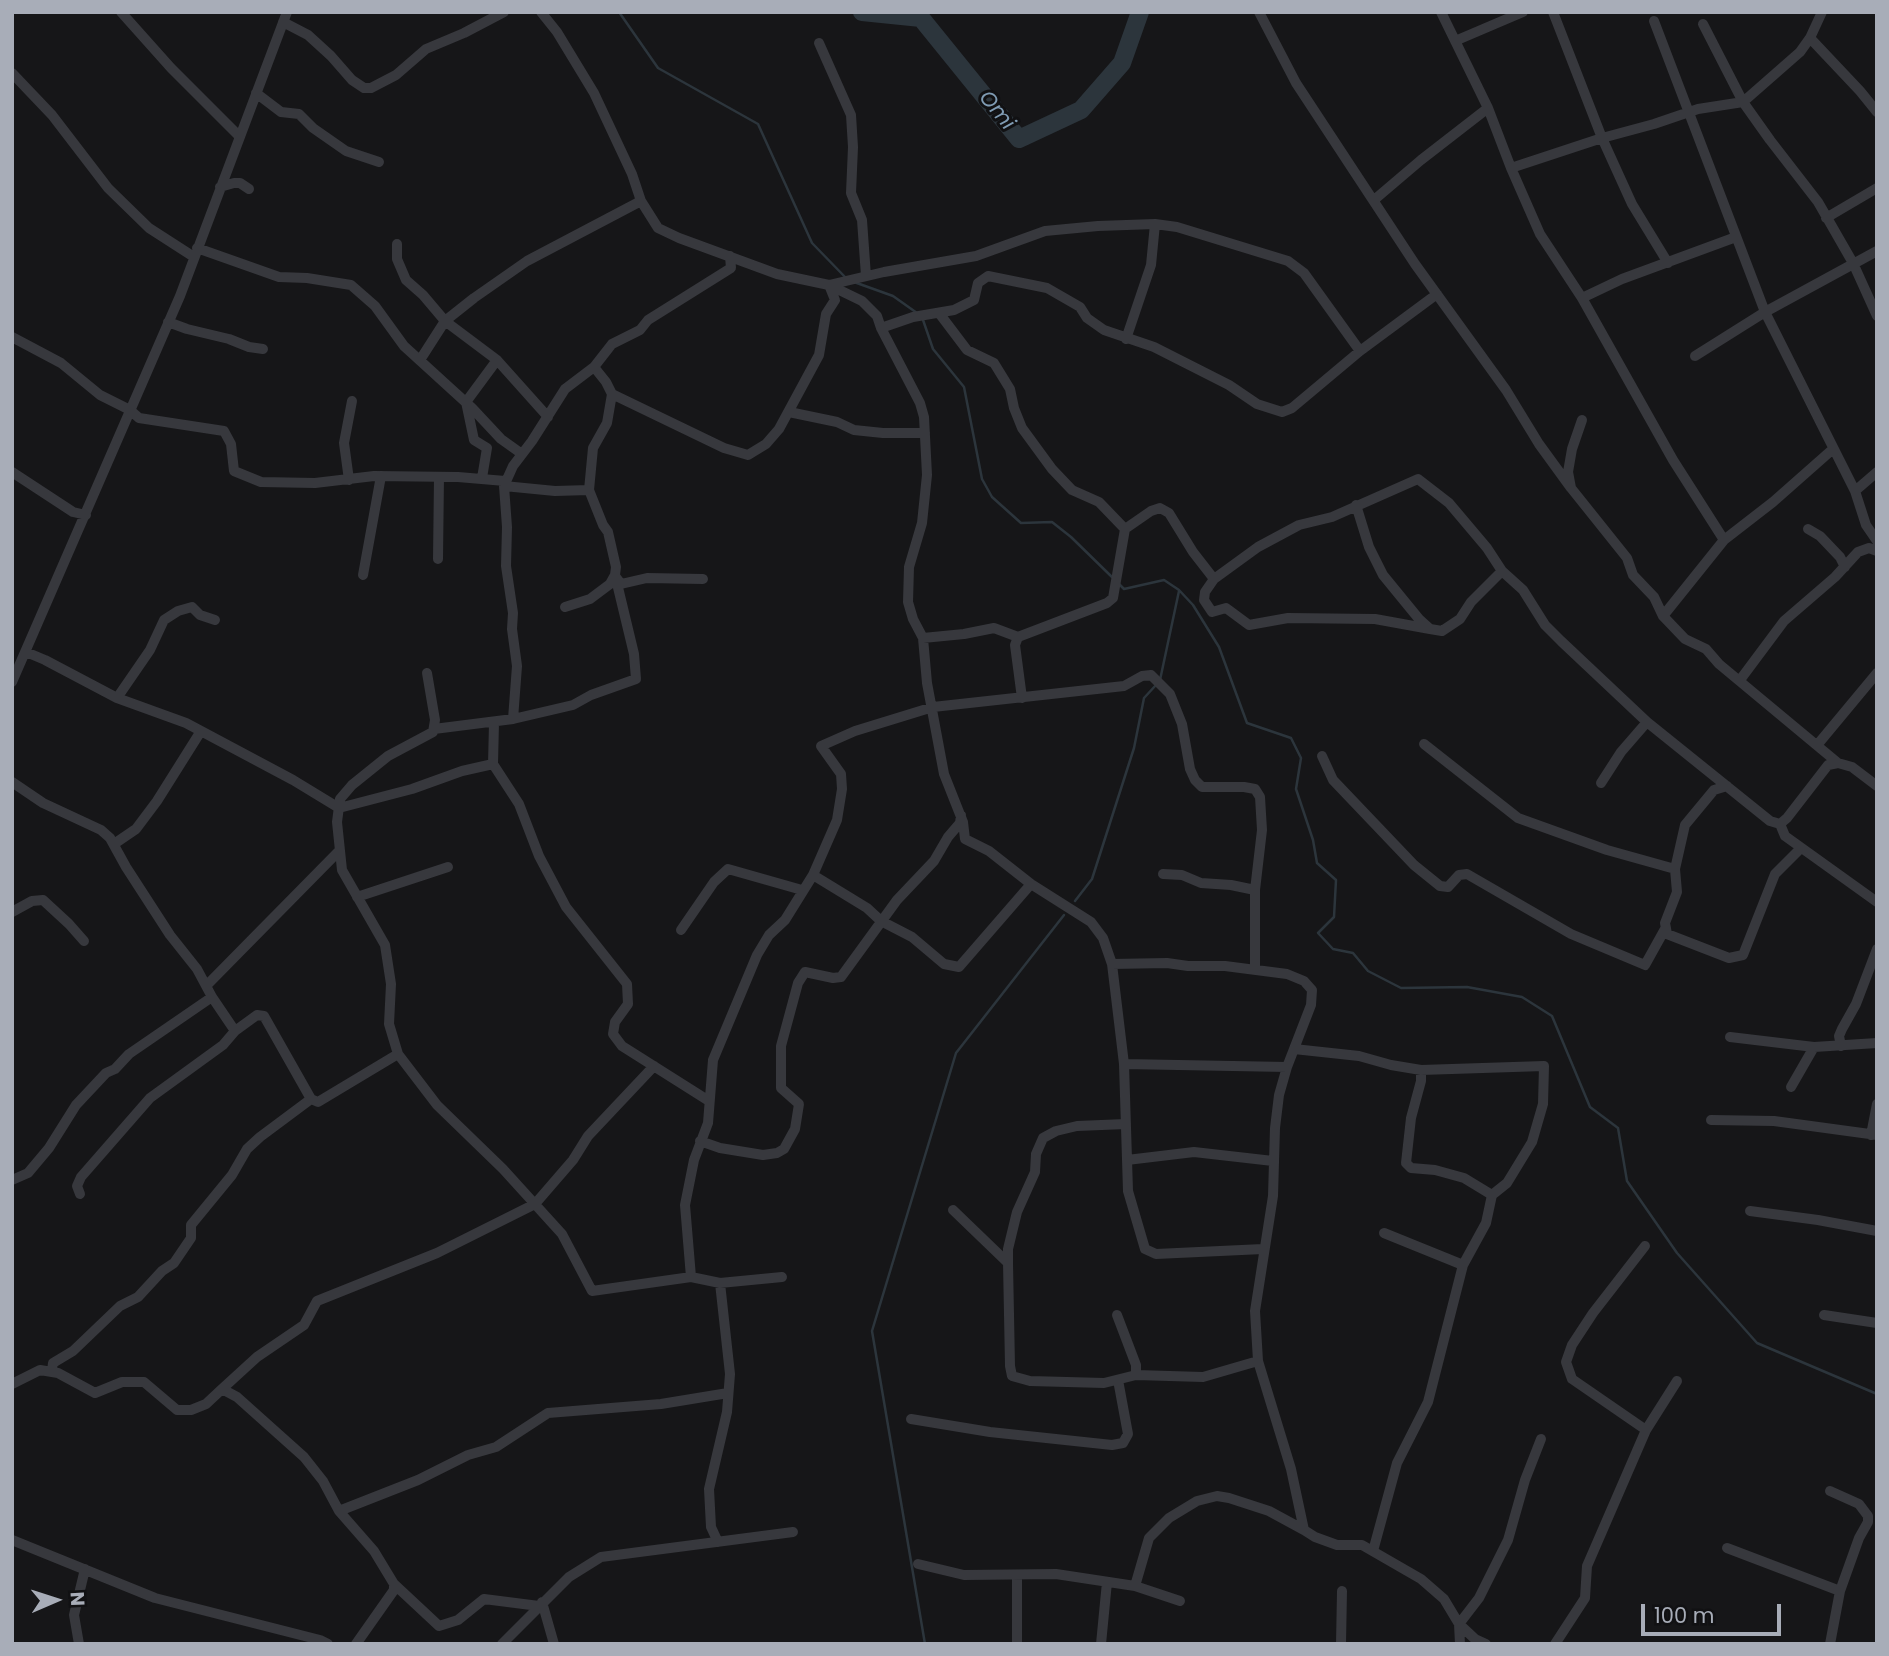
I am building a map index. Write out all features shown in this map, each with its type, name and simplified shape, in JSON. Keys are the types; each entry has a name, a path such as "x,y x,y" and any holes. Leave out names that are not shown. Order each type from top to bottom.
{"street":[{"path":"121,12 171,68 239,136"},
{"path":"12,682 20,657 86,515 168,322 284,15 308,34 352,80 364,88 372,88 396,75 426,49 504,12"},
{"path":"541,12 557,32 594,93 632,174 641,201 658,228 778,274 829,285 862,301 877,316 920,403 927,475 922,523 909,567 908,602 923,638 927,683 944,774 961,815 965,839 989,851 1031,884 1091,922 1103,938 1112,964 1124,1064 1128,1191 1145,1249 1156,1254 1263,1249"},
{"path":"1259,12 1296,83 1437,295 1506,390 1539,444 1627,558 1633,575 1654,597 1663,615 1685,639 1706,649 1718,664 1838,763"},
{"path":"1441,12 1488,108 1540,234 1581,298 1673,460 1724,540"},
{"path":"1455,41 1523,12"},
{"path":"1553,12 1602,138 1632,204 1668,262"},
{"path":"1511,168 1687,113 1743,102 1800,52 1822,12"},
{"path":"1654,21 1765,312 1855,491 1866,525 1877,541"},
{"path":"1703,24 1743,102 1818,202 1853,263 1877,316"},
{"path":"1810,38 1877,112"},
{"path":"819,43 852,115 851,193 862,220 866,276"},
{"path":"12,73 52,115 108,188 149,228 196,252 279,277 351,285 375,306 404,346 466,402 501,439 522,454"},
{"path":"256,93 281,112 299,114 313,128 346,151 379,162"},
{"path":"1374,200 1488,108"},
{"path":"220,187 240,183 249,189"},
{"path":"1826,218 1877,188"},
{"path":"420,359 445,321 527,261 641,201"},
{"path":"1126,339 1150,265 1155,224"},
{"path":"829,285 976,256 1045,231 1155,224 1177,227 1288,261 1304,273 1360,351"},
{"path":"1581,298 1622,279 1736,237"},
{"path":"397,244 397,259 406,280 445,321 497,360 548,417"},
{"path":"1695,356 1765,312 1877,251"},
{"path":"513,719 517,666 506,566 504,484 565,389 594,366 612,344 640,330 648,320 731,268 730,256"},
{"path":"881,328 912,317 954,310 974,300 978,283 988,276 1047,288 1080,307 1087,318 1104,330 1165,352 1229,385 1257,404 1282,412 1292,408 1360,351 1437,295"},
{"path":"612,394 740,454 748,455 766,444 779,429 819,355 826,314 835,300 829,285"},
{"path":"939,313 967,350 994,363 1010,389 1022,428 1052,469 1072,490 1098,502 1125,529"},
{"path":"168,322 187,330 263,349"},
{"path":"12,337 61,363 100,395 130,410 139,418 225,431 231,444 234,471 261,482 315,484 381,476 482,478 555,491 589,490"},
{"path":"482,478 487,447 474,440 466,402 497,360"},
{"path":"434,729 494,723 573,705 591,695 636,679 634,654 615,575 616,567 608,532 589,490 593,448 607,424 612,394 594,366"},
{"path":"349,481 344,443 352,401"},
{"path":"789,412 837,422 854,430 925,433"},
{"path":"1571,488 1568,472 1572,449 1582,421"},
{"path":"1663,615 1724,540 1773,502 1833,449"},
{"path":"12,471 74,512 86,515"},
{"path":"1855,491 1877,472"},
{"path":"363,575 381,476"},
{"path":"438,559 439,477"},
{"path":"1502,571 1471,602 1460,619 1441,631 1375,618 1288,618 1249,625 1226,608 1212,612 1204,600 1205,592 1214,579 1258,547 1299,525 1332,517 1418,479 1449,503 1487,548 1502,571 1523,590 1545,625 1647,722 1770,821 1780,824 1786,836 1801,848 1877,902"},
{"path":"1356,505 1369,547 1383,575 1430,629"},
{"path":"923,638 994,628 1018,637 1107,603 1113,598 1125,529 1160,508 1169,513 1214,579"},
{"path":"1808,529 1820,536 1840,557 1845,567"},
{"path":"1740,680 1784,621 1845,567 1858,552 1868,548 1877,551"},
{"path":"615,575 621,584 648,578 703,579"},
{"path":"565,607 590,599 610,584 615,575"},
{"path":"117,698 150,650 164,620 178,611 192,607 200,615 215,620"},
{"path":"1018,637 1016,645 1022,698"},
{"path":"20,657 201,731 339,807 412,789 462,771 493,764"},
{"path":"427,673 435,720 434,729 429,736 408,745 369,770 343,794 339,807 342,870 385,945 391,984 389,1024 398,1054 437,1105 503,1168 562,1234 592,1291 691,1277 720,1283 782,1277"},
{"path":"1818,744 1877,673"},
{"path":"691,1277 685,1205 694,1160 708,1122 713,1060 757,955 769,935 785,920 813,875 822,849 837,820 842,789 841,774 821,746 855,731 933,707 1125,686 1142,676 1151,675 1170,694 1182,724 1190,769 1195,780 1202,787 1255,789 1260,797 1262,830 1255,890 1255,970"},
{"path":"1601,783 1620,752 1647,722"},
{"path":"494,723 493,764 519,804 539,856 566,907 627,984 628,1004 615,1022 613,1034 622,1046 709,1101"},
{"path":"114,844 136,829 201,731"},
{"path":"1424,744 1518,818 1607,850 1675,869"},
{"path":"1322,756 1333,780 1414,865 1440,886 1448,887 1459,875 1467,874 1571,934 1646,965 1665,929"},
{"path":"1780,824 1828,765 1838,763 1852,767 1877,786"},
{"path":"12,782 43,803 101,830 110,838 125,867 207,985 235,1031"},
{"path":"1727,786 1714,790 1685,825 1675,869 1676,891 1665,923 1667,934 1729,958 1742,955 1775,874 1801,848"},
{"path":"700,1140 720,1148 763,1155 784,1149 795,1129 799,1104 781,1088 781,1046 798,983 805,972 841,977 897,900 934,862 948,837 960,823 961,815"},
{"path":"207,985 340,850"},
{"path":"357,897 449,867"},
{"path":"681,930 714,882 728,869 802,890"},
{"path":"1163,874 1182,875 1201,883 1255,890"},
{"path":"813,875 867,908 881,921 912,937 944,964 960,967 1031,884"},
{"path":"12,912 32,901 43,901 69,924 83,941"},
{"path":"1841,1046 1839,1036 1856,1004 1877,949"},
{"path":"1112,964 1167,963 1287,974 1304,981 1312,990 1311,1005 1287,1067 1278,1106 1273,1196 1255,1311 1258,1361 1292,1469 1304,1530"},
{"path":"12,1180 28,1173 49,1149 76,1105 106,1073 212,997"},
{"path":"80,1194 77,1186 81,1177 150,1098 223,1045 235,1031 257,1015 264,1016 311,1099 318,1102 398,1054"},
{"path":"1730,1037 1814,1047 1877,1043"},
{"path":"1791,1087 1814,1047"},
{"path":"1294,1049 1359,1056 1421,1070 1544,1066 1543,1104 1532,1142 1507,1183 1492,1195 1486,1223 1463,1265 1428,1402 1397,1463 1373,1551"},
{"path":"1124,1064 1287,1067"},
{"path":"12,1384 40,1370 52,1371 95,1393 122,1382 144,1382 177,1410 191,1410 206,1404 257,1357 304,1325 317,1301 437,1253 535,1204 573,1160 588,1136 653,1066"},
{"path":"1421,1070 1421,1081 1411,1118 1406,1163 1411,1168 1435,1170 1464,1178 1492,1195"},
{"path":"52,1371 53,1363 73,1351 120,1306 138,1297 162,1271 174,1263 191,1238 191,1225 232,1175 247,1149 311,1099"},
{"path":"1711,1120 1774,1121 1874,1135 1877,1104"},
{"path":"1126,1124 1076,1126 1042,1138 1036,1154 1035,1172 1017,1212 1008,1249 1012,1376 1030,1381 1058,1383 1104,1383 1136,1375 1203,1377 1258,1361"},
{"path":"1127,1160 1194,1152 1273,1161"},
{"path":"953,1210 1008,1263"},
{"path":"1750,1211 1877,1231"},
{"path":"1384,1233 1463,1265"},
{"path":"1645,1246 1586,1324 1572,1345 1566,1362 1572,1379 1646,1430"},
{"path":"718,1542 711,1527 709,1489 727,1412 730,1374 720,1283"},
{"path":"1117,1315 1136,1365 1136,1375"},
{"path":"1824,1315 1877,1323"},
{"path":"911,1419 990,1432 1112,1445 1123,1443 1128,1434 1118,1380"},
{"path":"1555,1644 1585,1598 1587,1566 1646,1430 1677,1381"},
{"path":"222,1389 237,1397 304,1457 323,1481 339,1511 374,1551 394,1584 439,1626 457,1620 484,1599 540,1604"},
{"path":"339,1511 418,1480 468,1455 496,1447 548,1413 661,1404 728,1393"},
{"path":"1460,1644 1460,1624 1479,1598 1503,1551 1541,1439"},
{"path":"1830,1491 1859,1504 1868,1516 1840,1591 1830,1644"},
{"path":"1135,1586 1149,1538 1169,1518 1197,1501 1217,1496 1269,1511 1315,1537 1337,1545 1362,1545 1373,1551 1421,1579 1444,1599 1460,1624 1475,1639 1486,1644"},
{"path":"502,1644 569,1577 601,1558 793,1532"},
{"path":"12,1540 155,1598 328,1644"},
{"path":"1727,1548 1840,1591"},
{"path":"918,1564 964,1575 1056,1574 1135,1586 1180,1601"},
{"path":"79,1644 75,1615 85,1569"},
{"path":"1017,1576 1017,1644"},
{"path":"1101,1644 1107,1583"},
{"path":"356,1644 394,1590 394,1584"},
{"path":"1341,1644 1342,1591"},
{"path":"540,1604 554,1644"}],"waterway":[{"path":"619,12 658,68 758,124 812,243 846,278"},
{"name":"Omi","path":"862,12 921,18 1019,139 1081,110 1122,63 1140,12"},
{"path":"854,282 893,296 917,313"},
{"path":"922,317 933,349 964,387 982,479 992,497 1021,523 1052,522 1113,578"},
{"path":"1118,583 1124,589 1164,580 1179,590 1193,605 1219,647 1247,723 1291,738 1301,758 1296,789 1313,840 1317,863 1336,880 1334,917 1318,933 1333,949 1353,953 1368,971 1401,988 1467,987 1522,997 1552,1016 1590,1107 1618,1128 1627,1181 1677,1253 1757,1343 1877,1394"},
{"path":"1160,680 1179,591"},
{"path":"1075,901 1092,879 1134,748 1144,698 1156,685"},
{"path":"925,1644 872,1331 956,1053 1064,915"}]}
